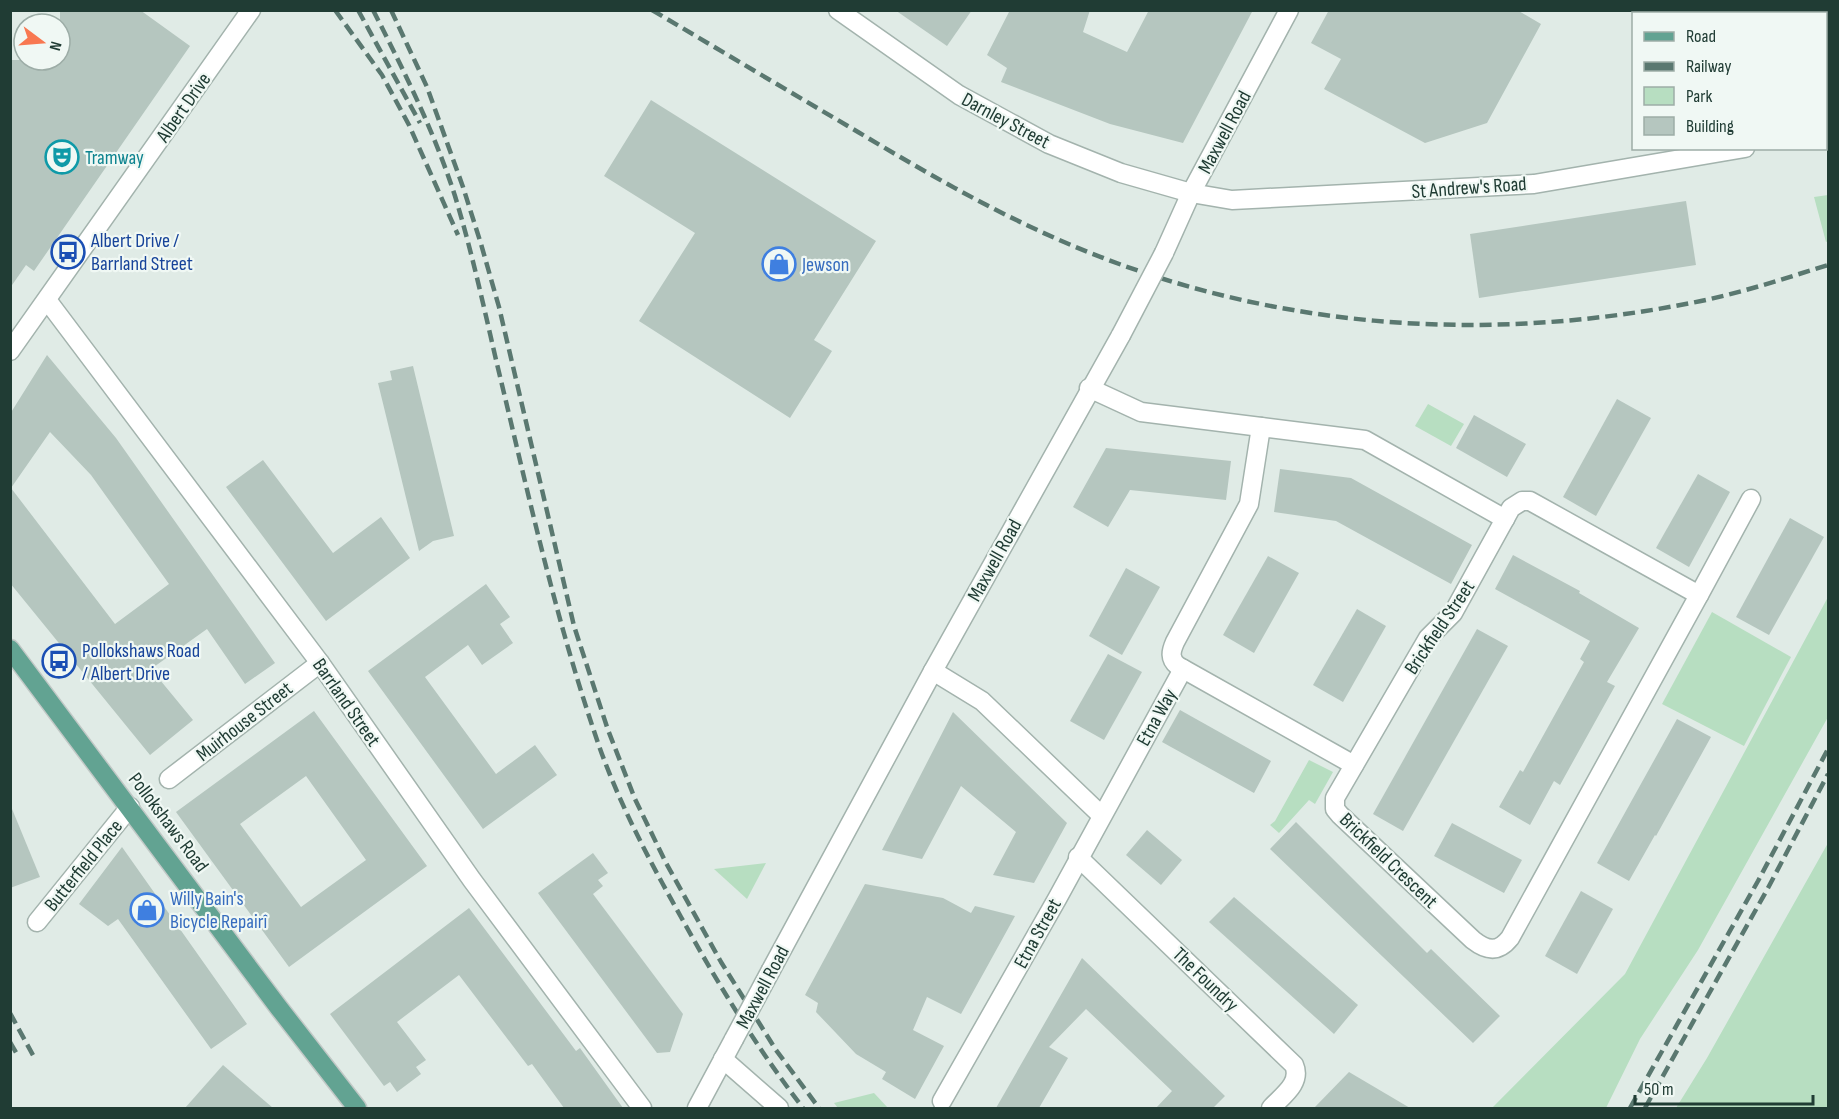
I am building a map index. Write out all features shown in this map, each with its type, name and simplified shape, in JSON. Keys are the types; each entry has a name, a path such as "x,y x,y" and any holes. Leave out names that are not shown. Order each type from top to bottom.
{"main road":[{"name":"Pollokshaws Road","path":"10,649 279,1008 357,1108"}],"street":[{"name":"Albert Drive","path":"10,351 251,10"},
{"name":"Darnley Street","path":"838,10 959,95 1048,144 1121,173 1191,193"},
{"name":"Maxwell Road","path":"697,1108 933,671 1089,387 1121,335 1164,253 1191,193 1289,10"},
{"name":"St Andrew's Road","path":"1191,193 1232,200 1534,184 1733,150"},
{"name":"Barrland Street","path":"47,300 320,663 472,880 642,1108"},
{"path":"1089,387 1141,412 1365,440 1505,519 1516,504 1530,501 1699,595"},
{"path":"1261,427 1249,504 1172,648 1173,661 1183,669 1354,765"},
{"name":"Brickfield Crescent","path":"1354,765 1335,798 1334,804 1340,815 1473,940 1485,948 1501,947 1510,938 1751,499"},
{"name":"Brickfield Street","path":"1354,765 1428,638 1453,613 1505,519"},
{"name":"Muirhouse Street","path":"169,779 320,663"},
{"name":"Etna Way","path":"1130,764 1183,669"},
{"path":"933,671 982,701 1101,815"},
{"name":"Etna Street","path":"942,1101 1057,899 1130,764"},
{"name":"Butterfield Place","path":"37,922 130,807"},
{"name":"The Foundry","path":"1078,857 1294,1065 1297,1075 1294,1083 1271,1108"},
{"path":"723,1059 779,1108"}],"green space":[{"path":"1828,195 1828,241 1826,242 1814,197"},
{"path":"1428,404 1464,424 1451,446 1415,426"},
{"path":"1828,597 1828,717 1698,950 1640,1039 1606,1108 1492,1108 1625,974"},
{"path":"1712,612 1791,657 1744,746 1662,704"},
{"path":"1309,760 1333,772 1315,804 1309,800 1279,833 1270,825 1275,821"},
{"path":"1828,843 1828,1108 1676,1108 1707,1058"},
{"path":"766,863 747,899 714,869"},
{"path":"874,1093 888,1108 838,1108 834,1103"}],"building":[{"name":"Tramway","path":"60,10 140,10 190,46 34,271 26,265 10,288 10,60 12,60 12,72 72,72 72,12 60,12"},
{"path":"895,10 972,10 947,46"},
{"path":"1010,10 1090,10 1083,32 1127,52 1149,10 1253,10 1183,143 1110,124 1001,82 1007,68 987,55"},
{"path":"1329,10 1517,10 1541,24 1487,123 1425,143 1324,89 1341,59 1311,43"},
{"path":"651,100 876,241 814,340 832,351 790,418 639,321 695,233 604,176"},
{"path":"1686,201 1696,265 1479,298 1470,234"},
{"path":"47,355 116,438 275,663 245,684 207,629 151,669 193,720 150,755 10,583 10,414","holes":["50,432 91,475 169,584 115,624 11,488"]},
{"path":"413,366 454,536 433,541 419,551 378,383 392,380 390,371"},
{"path":"1617,399 1651,418 1596,516 1563,497"},
{"path":"1474,415 1526,444 1507,477 1456,448"},
{"path":"1106,448 1231,461 1226,500 1130,490 1108,527 1073,507"},
{"path":"263,460 333,553 381,517 410,558 326,621 226,487"},
{"path":"1280,469 1351,478 1472,545 1451,584 1336,521 1274,512"},
{"path":"1698,474 1730,492 1689,567 1656,548"},
{"path":"1790,518 1824,537 1769,635 1736,617"},
{"path":"1513,555 1580,591 1579,593 1639,628 1607,682 1615,686 1560,785 1554,781 1530,825 1499,807 1520,770 1523,772 1584,662 1580,659 1590,641 1495,589"},
{"path":"1268,556 1299,573 1254,653 1223,635"},
{"path":"1126,568 1160,587 1122,655 1089,636"},
{"path":"486,584 510,617 500,624 513,643 482,665 468,645 425,677 496,774 535,745 557,775 483,829 368,671"},
{"path":"1357,609 1386,626 1343,702 1313,685"},
{"path":"1477,629 1508,646 1403,831 1373,814"},
{"path":"1108,654 1142,672 1104,740 1070,721"},
{"path":"1180,710 1271,761 1254,793 1162,742"},
{"path":"314,711 427,866 289,967 176,812","holes":["306,776 366,860 301,907 240,824"]},
{"path":"953,712 1067,823 1034,883 993,875 1016,832 961,786 922,859 882,850"},
{"path":"1677,719 1711,737 1629,881 1597,863"},
{"path":"10,804 40,877 10,888"},
{"path":"1296,822 1427,953 1431,949 1500,1016 1473,1043 1270,849"},
{"path":"1452,823 1522,860 1504,893 1434,856"},
{"path":"1147,830 1182,860 1161,885 1126,855"},
{"path":"122,847 247,1024 211,1049 118,919 108,926 79,904"},
{"path":"593,853 608,873 598,880 603,886 593,894 683,1014 670,1052 657,1053 538,893"},
{"path":"865,884 943,898 971,913 975,906 1015,916 961,1014 927,997 913,1030 944,1046 915,1099 882,1079 886,1072 856,1054 816,1012 818,1003 805,995"},
{"path":"1581,891 1613,909 1577,974 1545,956"},
{"path":"1234,897 1358,1005 1334,1034 1209,922"},
{"path":"469,908 576,1051 580,1048 623,1108 564,1108 532,1064 528,1066 459,975 397,1022 426,1060 416,1067 421,1074 397,1092 390,1082 384,1086 330,1014"},
{"path":"1082,958 1225,1096 1213,1108 1156,1108 1172,1091 1086,1009 1049,1047 1068,1058 1039,1108 996,1108"},
{"path":"223,1065 273,1108 185,1108"},
{"path":"1349,1072 1410,1108 1314,1108"}],"railway":[{"path":"335,10 382,75 409,125 458,235"},
{"path":"358,10 420,123"},
{"path":"373,10 428,125 455,196 554,596 603,758 634,827 695,942 754,1039 803,1108"},
{"path":"391,10 427,87 481,244 499,307 574,626 608,730 635,799 666,863 721,962 776,1050 819,1108"},
{"path":"652,10 908,162 1011,217 1064,242 1141,272 1219,295 1298,311 1378,321 1458,325 1539,323 1620,315 1701,301 1828,265"},
{"path":"1630,1108 1758,881 1828,749"},
{"path":"1645,1108 1768,888 1828,774"},
{"path":"10,1013 34,1057"},
{"path":"10,1042 18,1056"}],"place":[{"name":"Tramway","path":"62,157"},
{"name":"Albert Drive / Barrland Street","path":"68,252"},
{"name":"Jewson","path":"779,264"},
{"name":"Pollokshaws Road / Albert Drive","path":"59,661"},
{"name":"Willy Bain's Bicycle Repairî","path":"147,910"}]}
